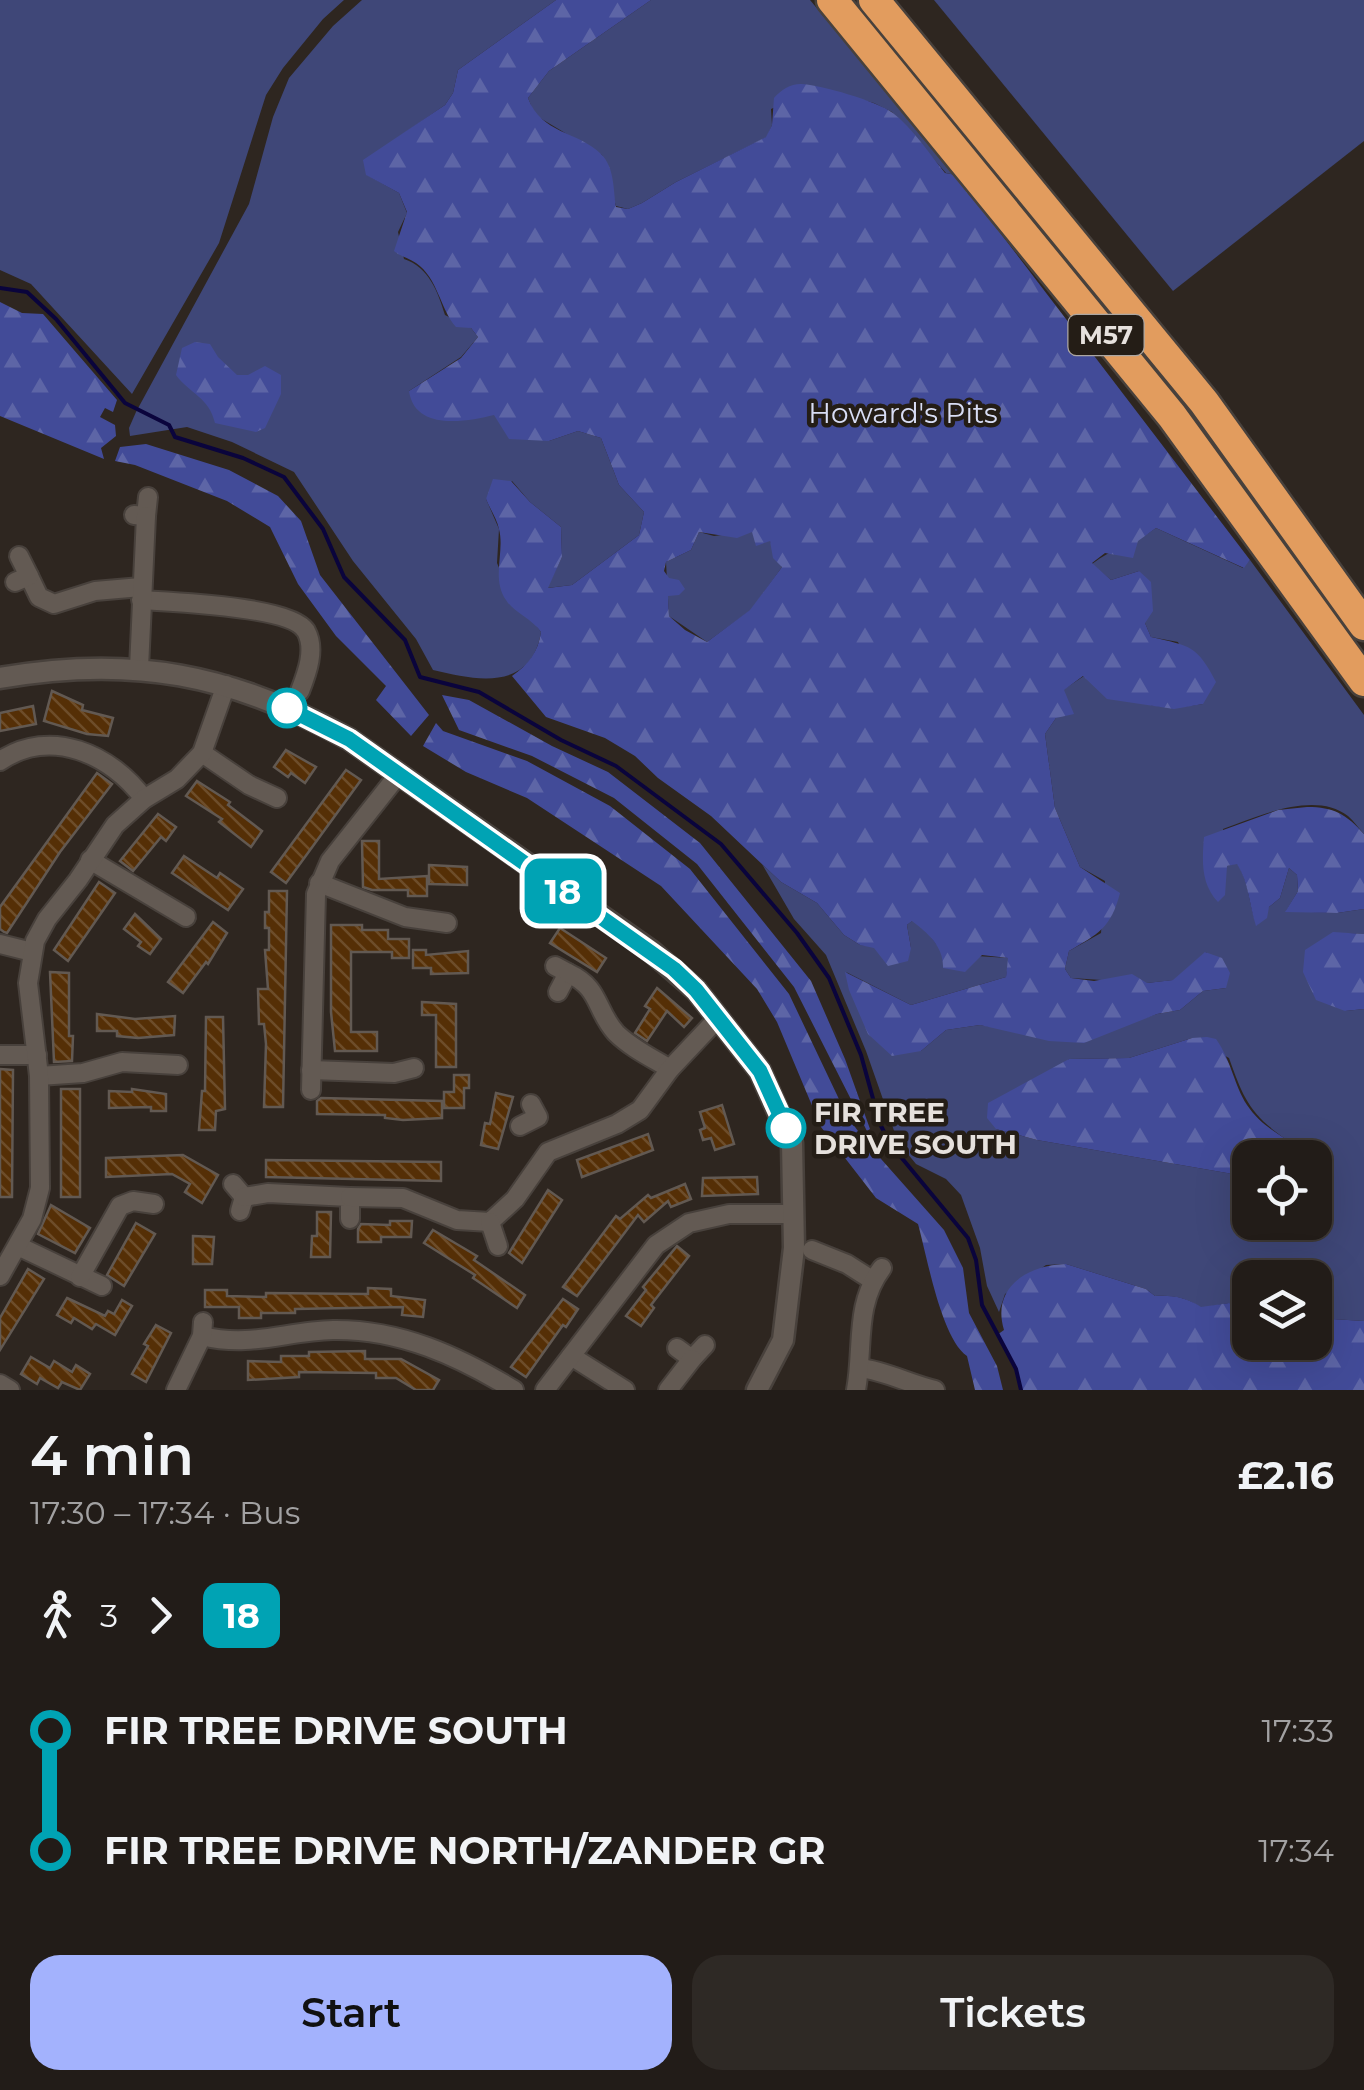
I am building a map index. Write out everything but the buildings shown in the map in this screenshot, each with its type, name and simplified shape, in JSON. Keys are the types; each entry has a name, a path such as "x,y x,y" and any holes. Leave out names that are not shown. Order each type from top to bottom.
{"highway":[{"name":"M57","path":"832,0 1172,416 1364,681"},
{"name":"M57","path":"874,0 1204,402 1364,625"}],"street":[{"path":"140,668 142,509"},
{"path":"19,556 22,579 39,597 54,604 95,591 141,594 264,611 301,626 307,632 310,653 300,691"},
{"path":"0,678 74,668 140,668 226,685 326,726 650,951 696,990 760,1071 792,1143 794,1248 782,1340 757,1390"},
{"path":"0,1276 32,1219 40,1188 40,1076 28,999 32,952 40,930 115,825 177,778 202,753 226,685"},
{"path":"0,762 32,746 89,753 124,774 144,800"},
{"path":"202,753 279,799"},
{"path":"398,775 330,861 319,883 313,906 311,1080 394,1073 416,1067"},
{"path":"90,860 187,918"},
{"path":"319,883 405,917 450,923"},
{"path":"0,944 32,952"},
{"path":"558,992 561,970 591,987 605,1019 620,1037 670,1069"},
{"path":"239,1197 268,1193 403,1198 457,1220 490,1222 515,1198 542,1158 555,1147 634,1115 719,1017"},
{"path":"0,1055 37,1055"},
{"path":"40,1076 82,1073 122,1062 180,1066"},
{"path":"520,1126 535,1110 555,1147"},
{"path":"350,1197 350,1220"},
{"path":"80,1278 120,1206 133,1201 156,1204"},
{"path":"545,1390 656,1245 689,1223 728,1214 791,1214"},
{"path":"490,1222 498,1246"},
{"path":"18,1246 102,1286"},
{"path":"812,1250 877,1274 861,1314 856,1390"},
{"path":"176,1390 203,1329 254,1342 332,1330 402,1336 474,1366 514,1390"},
{"path":"668,1390 691,1350"},
{"path":"570,1356 625,1390"},
{"path":"860,1368 882,1370 905,1382 935,1390"},
{"path":"0,1384 10,1390"}],"shaded area":[{"path":"0,0 344,0 323,19 266,95 219,243 132,394 31,284 0,270"},
{"path":"362,0 556,0 458,70 453,93 445,105 364,161 367,175 399,193 407,213 398,232 404,259 426,274 445,315 471,328 478,337 461,357 409,391 495,414 549,441 578,431 601,438 619,485 644,512 639,535 572,585 547,588 562,557 561,527 512,481 486,499 499,529 497,563 517,610 531,618 541,632 526,664 500,677 467,677 433,670 416,639 353,561 294,472 232,442 187,427 130,436 136,412 249,204 273,117 289,78 333,26"},
{"path":"651,0 810,0 956,175 946,173 892,112 819,88 771,109 772,125 767,137 642,203 628,209 616,206 602,155 535,115 528,98 549,71"},
{"path":"934,0 1364,0 1364,141 1173,291"},
{"path":"1156,528 1243,568 1250,560 1364,715 1364,834 1348,816 1319,805 1286,808 1223,829 1227,866 1237,863 1257,925 1280,898 1289,868 1297,875 1298,891 1286,911 1337,913 1364,909 1364,934 1333,933 1345,1011 1364,1009 1364,1321 1332,1319 1332,1260 1232,1260 1232,1308 1229,1303 1201,1308 1184,1299 1155,1296 1146,1289 1066,1264 1046,1265 1005,1294 999,1312 987,1286 980,1248 961,1195 946,1179 916,1164 898,1142 826,955 794,919 762,864 781,882 817,903 844,935 860,945 911,948 907,925 913,920 944,954 1009,958 1006,977 911,1005 846,972 921,1051 946,1030 980,1025 1011,1030 1127,1024 1180,1010 1203,991 1226,988 1206,952 1174,980 1147,983 1071,978 1065,969 1069,951 1101,933 1105,881 1080,867 1055,808 1045,734 1056,718 1063,690 1084,676 1140,702 1167,707 1203,704 1178,642 1151,637 1145,623 1139,571 1111,580 1092,564","holes":["1192,1038 1229,1058 1249,1103 1284,1140 1332,1140 1332,1240 1232,1240 1232,1174 1037,1140 996,1129 1069,1059 1129,1058"]},
{"path":"753,531 770,541 782,567 751,610 707,642 669,616 666,562 691,550 699,532 714,536"}],"green space":[{"name":"Howard's Pits","path":"556,0 651,0 549,71 528,98 542,119 592,146 606,160 616,207 628,209 642,203 766,137 772,125 774,98 797,84 835,90 885,108 907,126 945,173 956,175 1250,560 1244,568 1156,528 1138,541 1133,558 1105,553 1092,563 1111,580 1139,571 1151,582 1153,611 1145,623 1151,637 1191,649 1216,682 1203,704 1174,709 1107,699 1083,676 1064,690 1074,714 1056,718 1045,734 1055,808 1080,867 1120,893 1102,929 1069,951 1065,969 1071,978 1094,981 1132,974 1147,983 1173,980 1205,952 1222,958 1230,973 1226,988 1203,991 1180,1010 1157,1014 1084,1043 1049,1041 980,1025 946,1030 921,1051 892,1056 868,1034 845,972 911,1005 1006,977 1008,958 982,955 965,972 943,968 938,947 912,921 907,925 911,948 908,961 888,966 874,948 844,935 817,903 781,882 711,816 658,778 635,756 605,738 546,717 512,676 532,657 541,632 509,605 499,583 499,529 486,499 493,479 511,481 561,527 562,557 548,588 572,585 639,535 644,512 619,485 601,438 578,431 549,441 509,439 494,415 443,421 421,413 413,404 409,391 461,358 478,337 471,328 456,327 423,269 394,251 407,212 399,193 366,175 363,160 445,105 453,93 458,70","holes":["699,532 737,538 752,532 756,546 770,541 773,558 782,567 750,610 707,642 669,616 668,596 679,595 685,589 664,571 666,562 691,550"]},
{"path":"0,302 22,313 43,314 117,400 113,412 105,408 100,417 115,425 116,436 101,448 104,459 0,416"},
{"path":"195,342 210,344 237,375 248,375 265,366 281,375 281,394 265,428 256,432 215,423 204,401 176,375 182,348"},
{"path":"146,444 229,470 278,496 301,521 320,575 429,715 411,736 376,700 386,686 336,636 298,584 270,527 227,501 115,461 120,447"},
{"path":"442,695 469,700 608,772 700,843 811,981 870,1129 867,1131 794,987 697,864 614,798 532,756 459,730"},
{"path":"436,723 443,731 527,761 610,806 690,869 789,994 847,1116 944,1230 963,1268 969,1313 997,1366 1003,1390 975,1390 967,1356 942,1315 918,1224 876,1198 821,1127 777,1022 757,989 661,886 527,798 466,772 423,746"},
{"path":"1307,807 1339,813 1364,834 1364,909 1285,912 1298,891 1297,875 1289,868 1280,898 1269,907 1267,918 1256,926 1237,864 1227,866 1225,895 1218,902 1206,880 1204,837 1278,810"},
{"path":"1333,932 1364,934 1364,1009 1345,1011 1316,1000 1303,972 1305,950"},
{"path":"1192,1038 1216,1039 1251,1110 1284,1138 1232,1140 1232,1174 1037,1140 996,1129 987,1118 988,1103 1069,1059 1129,1058"},
{"path":"1066,1264 1146,1289 1155,1296 1179,1297 1201,1307 1232,1304 1232,1360 1332,1360 1332,1319 1364,1321 1364,1390 1021,1390 1016,1369 997,1335 1004,1330 1003,1302 1016,1281 1052,1265"}],"waterway":[{"path":"0,288 27,292 56,319 125,403 169,425 175,437 243,458 284,477 323,529 344,577 405,640 420,677 479,692 561,740 616,766 721,844 797,933 829,978 861,1055 880,1124 891,1145 968,1238 976,1260 982,1305 1016,1369 1021,1390"}],"bus line":[{"name":"18","path":"287,708 349,739 674,969 696,990 760,1071 786,1128"}],"place":[{"name":"FIR TREE DRIVE SOUTH","path":"786,1128"}]}
